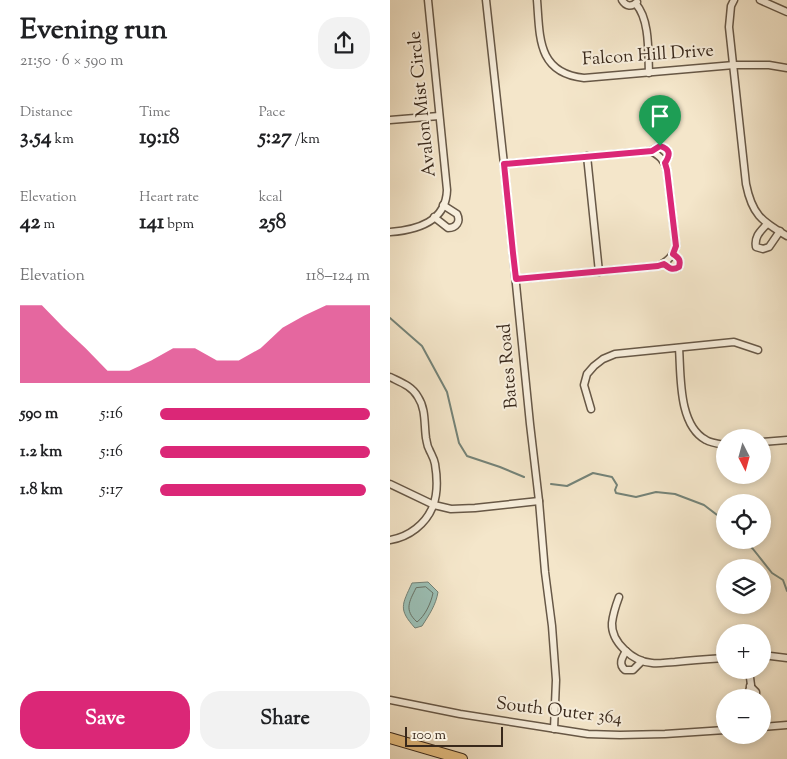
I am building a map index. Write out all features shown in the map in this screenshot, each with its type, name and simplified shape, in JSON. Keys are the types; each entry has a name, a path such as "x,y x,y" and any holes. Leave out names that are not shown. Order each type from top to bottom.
{"highway":[{"path":"390,738 462,759"}],"street":[{"name":"Avalon Mist Circle","path":"390,232 404,231 426,224 434,218 446,201 447,190 428,0"},
{"name":"Bates Road","path":"486,0 556,680 554,729"},
{"name":"Falcon Hill Drive","path":"537,0 542,48 548,60 556,68 573,77 584,78 734,65 769,65 787,68"},
{"path":"622,0 629,6 637,2 641,9 648,40 649,73"},
{"path":"734,0 731,6 729,27 746,184 751,204 758,215 767,224 787,236"},
{"path":"760,0 787,12"},
{"path":"390,120 439,116"},
{"path":"504,164 652,151 660,156 667,170 676,246 673,254 664,264 658,266 516,279"},
{"path":"587,156 599,272"},
{"path":"434,218 448,228 453,228 457,225 457,214 443,205"},
{"path":"767,224 757,235 756,247 763,249 769,247 780,232"},
{"path":"664,264 669,268 675,269 679,267 680,261 673,254"},
{"path":"590,409 584,385 585,380 587,374 603,358 623,353 734,342 758,350"},
{"path":"679,348 683,400 690,425 705,440 716,444"},
{"path":"390,377 404,384 419,397 424,413 428,448 434,458 436,490 434,505 427,517 413,532 390,540"},
{"path":"771,441 787,440"},
{"path":"390,484 434,505 451,509 539,501"},
{"path":"619,596 612,623 613,630 626,651 642,661 652,663 716,659"},
{"path":"626,651 620,663 625,670 633,670 642,661"},
{"path":"771,656 787,658"},
{"path":"749,689 750,679"},
{"path":"750,686 753,689"},
{"name":"South Outer 364","path":"390,700 460,714 588,734 665,734 716,731"},
{"path":"771,726 787,725"}],"water":[{"path":"428,582 438,592 437,597 432,610 422,626 415,628 406,616 403,607 404,602 412,583"}],"waterway":[{"path":"390,318 422,346 447,392 459,443 467,456 524,477"},
{"path":"551,484 567,486 593,473 612,477 617,485 616,493 636,497 656,492 675,494 704,505 716,514"},
{"path":"753,549 772,573 783,580 787,591"}],"route":[{"path":"660,146 669,153 669,158 665,163 676,246 673,254 680,261 679,267 675,269 669,268 664,264 516,279 504,164 652,151 660,146"}]}
